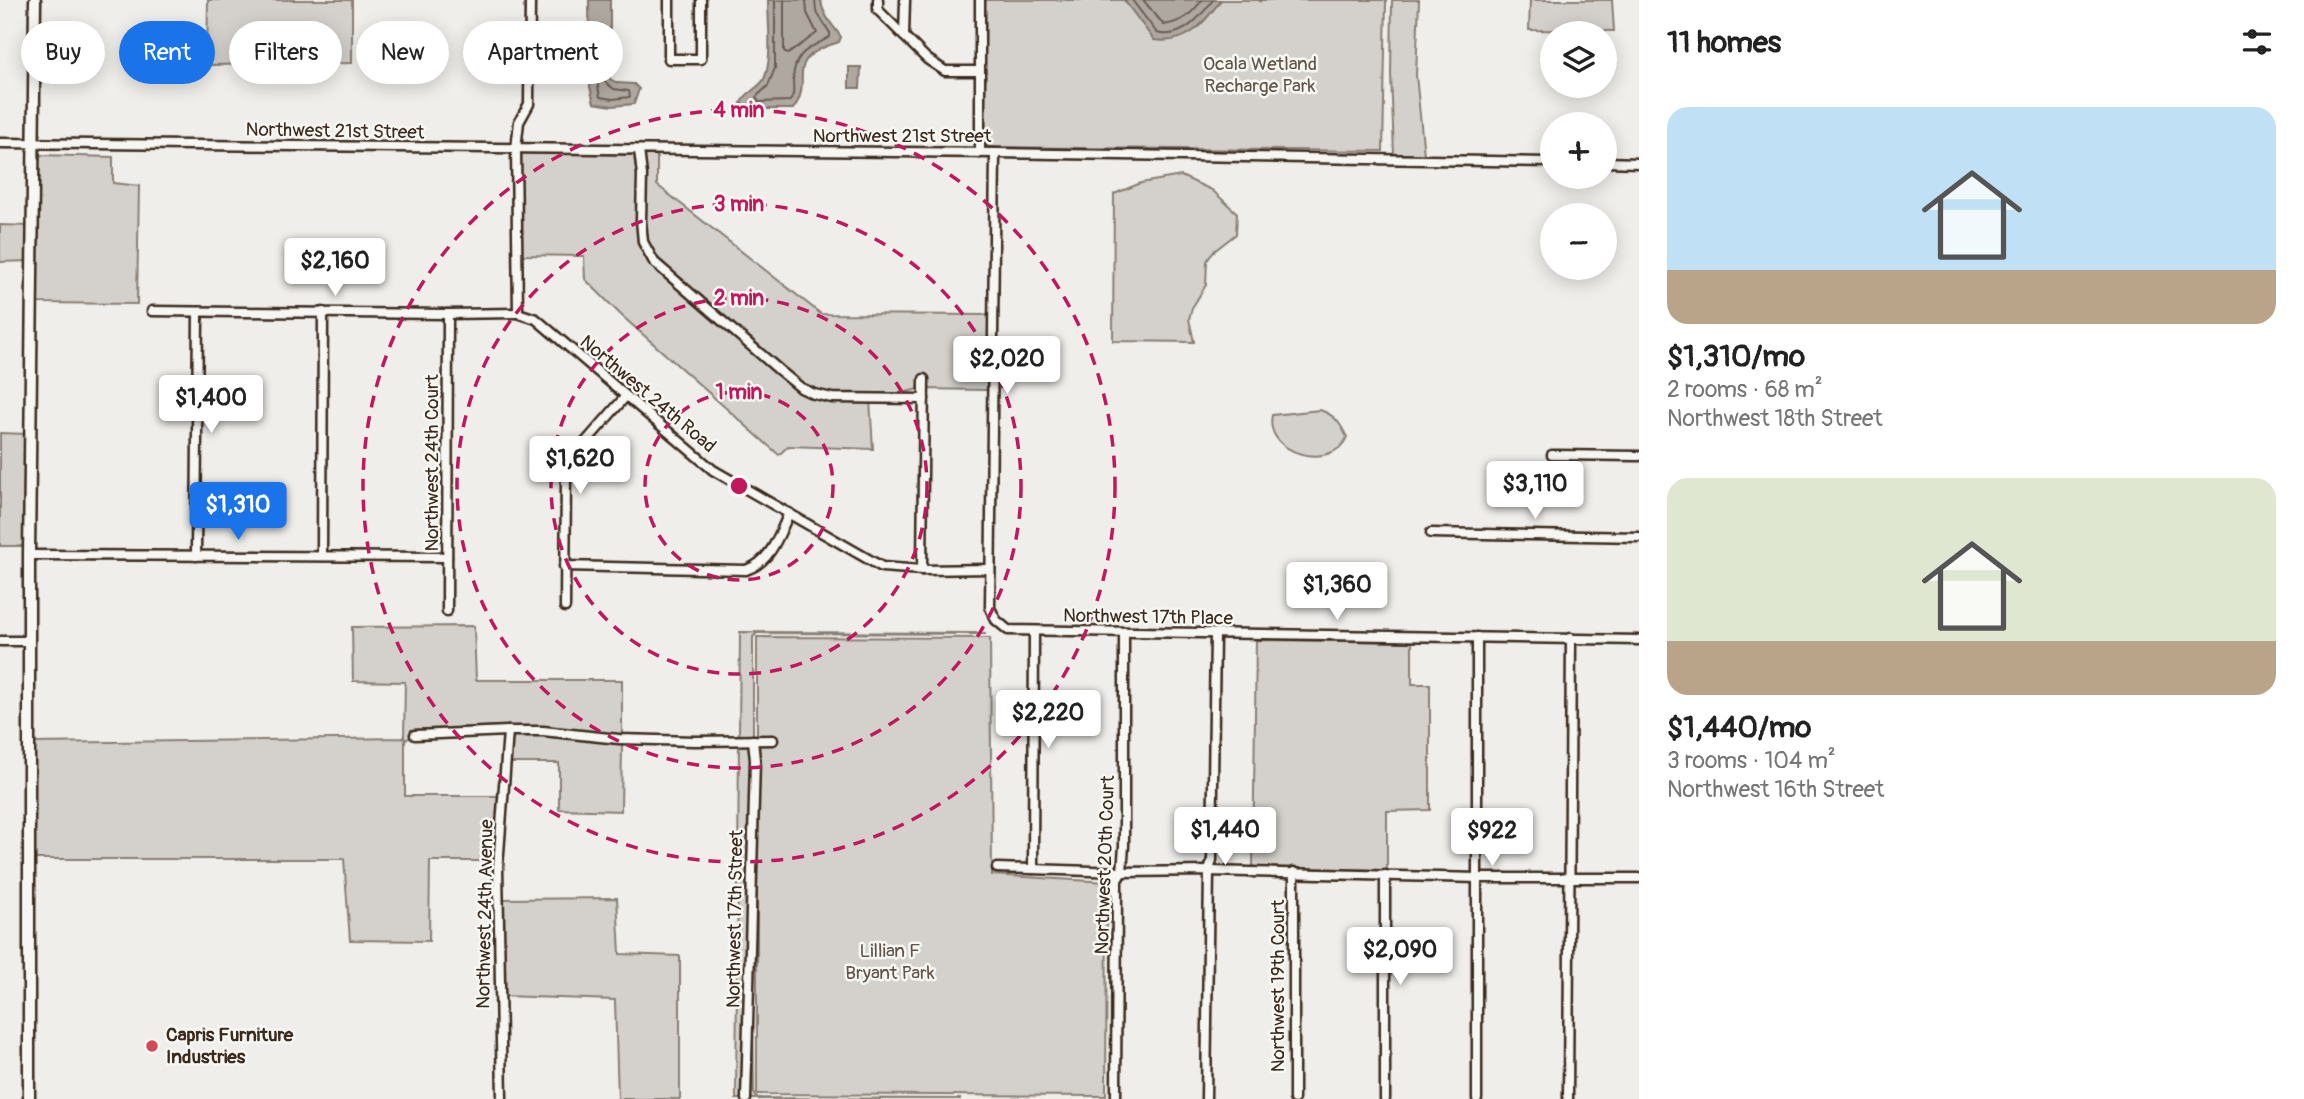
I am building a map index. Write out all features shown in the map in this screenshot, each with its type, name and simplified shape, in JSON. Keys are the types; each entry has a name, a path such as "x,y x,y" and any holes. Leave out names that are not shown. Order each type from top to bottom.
{"street":[{"path":"29,1099 29,555 35,0"},
{"path":"152,312 518,313 516,149 519,122 528,104 530,0"},
{"path":"669,0 669,59 701,59 701,0"},
{"path":"878,0 878,10 927,59 945,71 980,71"},
{"path":"904,36 905,0"},
{"path":"980,0 980,153"},
{"name":"Northwest 21st Street","path":"0,143 995,153 1540,162"},
{"path":"639,150 643,242 654,262 802,388 832,398 924,399"},
{"name":"Northwest 17th Place","path":"995,153 990,608 996,621 1008,630 1034,631 1639,640"},
{"path":"1617,162 1639,163"},
{"path":"196,556 198,313"},
{"path":"322,556 323,313"},
{"name":"Northwest 24th Road","path":"518,313 536,319 713,470 882,567 922,570 990,569"},
{"name":"Northwest 24th Court","path":"447,611 448,314"},
{"path":"922,570 924,379"},
{"path":"565,607 565,474 569,461 626,396"},
{"path":"1552,456 1639,456"},
{"path":"564,566 746,569 759,566 774,545 789,513"},
{"path":"1431,533 1639,537"},
{"path":"29,555 447,557"},
{"path":"1033,869 1034,631"},
{"name":"Northwest 20th Court","path":"1116,1099 1117,880 1122,872 1124,632"},
{"path":"1206,1099 1215,634"},
{"path":"1477,637 1477,1099"},
{"path":"1568,1099 1571,638"},
{"path":"0,641 30,641"},
{"path":"415,735 508,730 619,739 773,740"},
{"name":"Northwest 24th Avenue","path":"502,1099 498,867 508,730"},
{"name":"Northwest 17th Street","path":"746,1099 755,760 753,740"},
{"path":"997,868 1639,878"},
{"name":"Northwest 19th Court","path":"1294,872 1294,1099"},
{"path":"1385,875 1385,1099"}],"green space":[{"path":"208,0 352,0 352,63 342,63 342,21 229,21 229,65 215,65 215,21 208,21"},
{"name":"Ocala Wetland Recharge Park","path":"984,0 1386,0 1383,151 985,145 982,136"},
{"path":"1392,0 1419,0 1416,75 1424,155 1394,154"},
{"path":"1530,0 1612,0 1613,21 1540,21 1540,30 1529,30"},
{"path":"520,153 657,155 657,185 821,314 988,315 988,390 919,389 870,400 873,449 788,446 779,455 621,315 585,279 584,256 521,255"},
{"path":"38,155 113,157 113,183 139,186 137,304 38,303"},
{"path":"1181,176 1212,190 1237,213 1236,234 1213,252 1207,261 1206,285 1192,308 1189,319 1194,342 1113,341 1114,194 1141,183"},
{"path":"0,225 29,226 29,261 0,262"},
{"path":"1320,410 1333,417 1347,437 1339,448 1328,454 1301,454 1278,440 1272,429 1272,415"},
{"path":"0,433 27,434 25,546 0,546"},
{"path":"474,626 476,680 622,680 622,735 544,726 411,730 411,738 405,739 405,796 499,796 494,861 430,861 429,941 350,940 344,859 34,859 34,743 404,738 405,682 353,681 352,627"},
{"path":"740,632 986,634 757,633 753,637 753,735 739,736"},
{"name":"Lillian F Bryant Park","path":"757,637 990,638 992,875 1107,882 1106,1096 757,1094"},
{"path":"1256,640 1412,642 1412,684 1430,684 1430,810 1387,811 1387,870 1253,867"},
{"path":"512,735 622,744 621,811 559,809 559,763 510,763"},
{"path":"739,745 750,745 751,760 742,1099 736,1099"},
{"path":"617,898 620,954 680,956 680,1099 618,1099 615,1000 504,996 502,899"},
{"path":"753,1015 754,1093 757,1098 961,1099 750,1099"}],"water":[{"path":"589,0 610,0 610,21 589,21"},
{"path":"768,0 821,0 826,15 841,37 839,42 821,49 804,63 799,98 793,109 746,109 741,103 762,82 767,71"},
{"path":"1124,0 1221,0 1194,31 1166,41 1154,40"},
{"path":"849,67 861,67 860,88 849,88"},
{"path":"623,83 634,84 639,89 634,104 612,106 594,103 590,84"}],"place":[{"name":"Capris Furniture Industries","path":"152,1046"}]}
